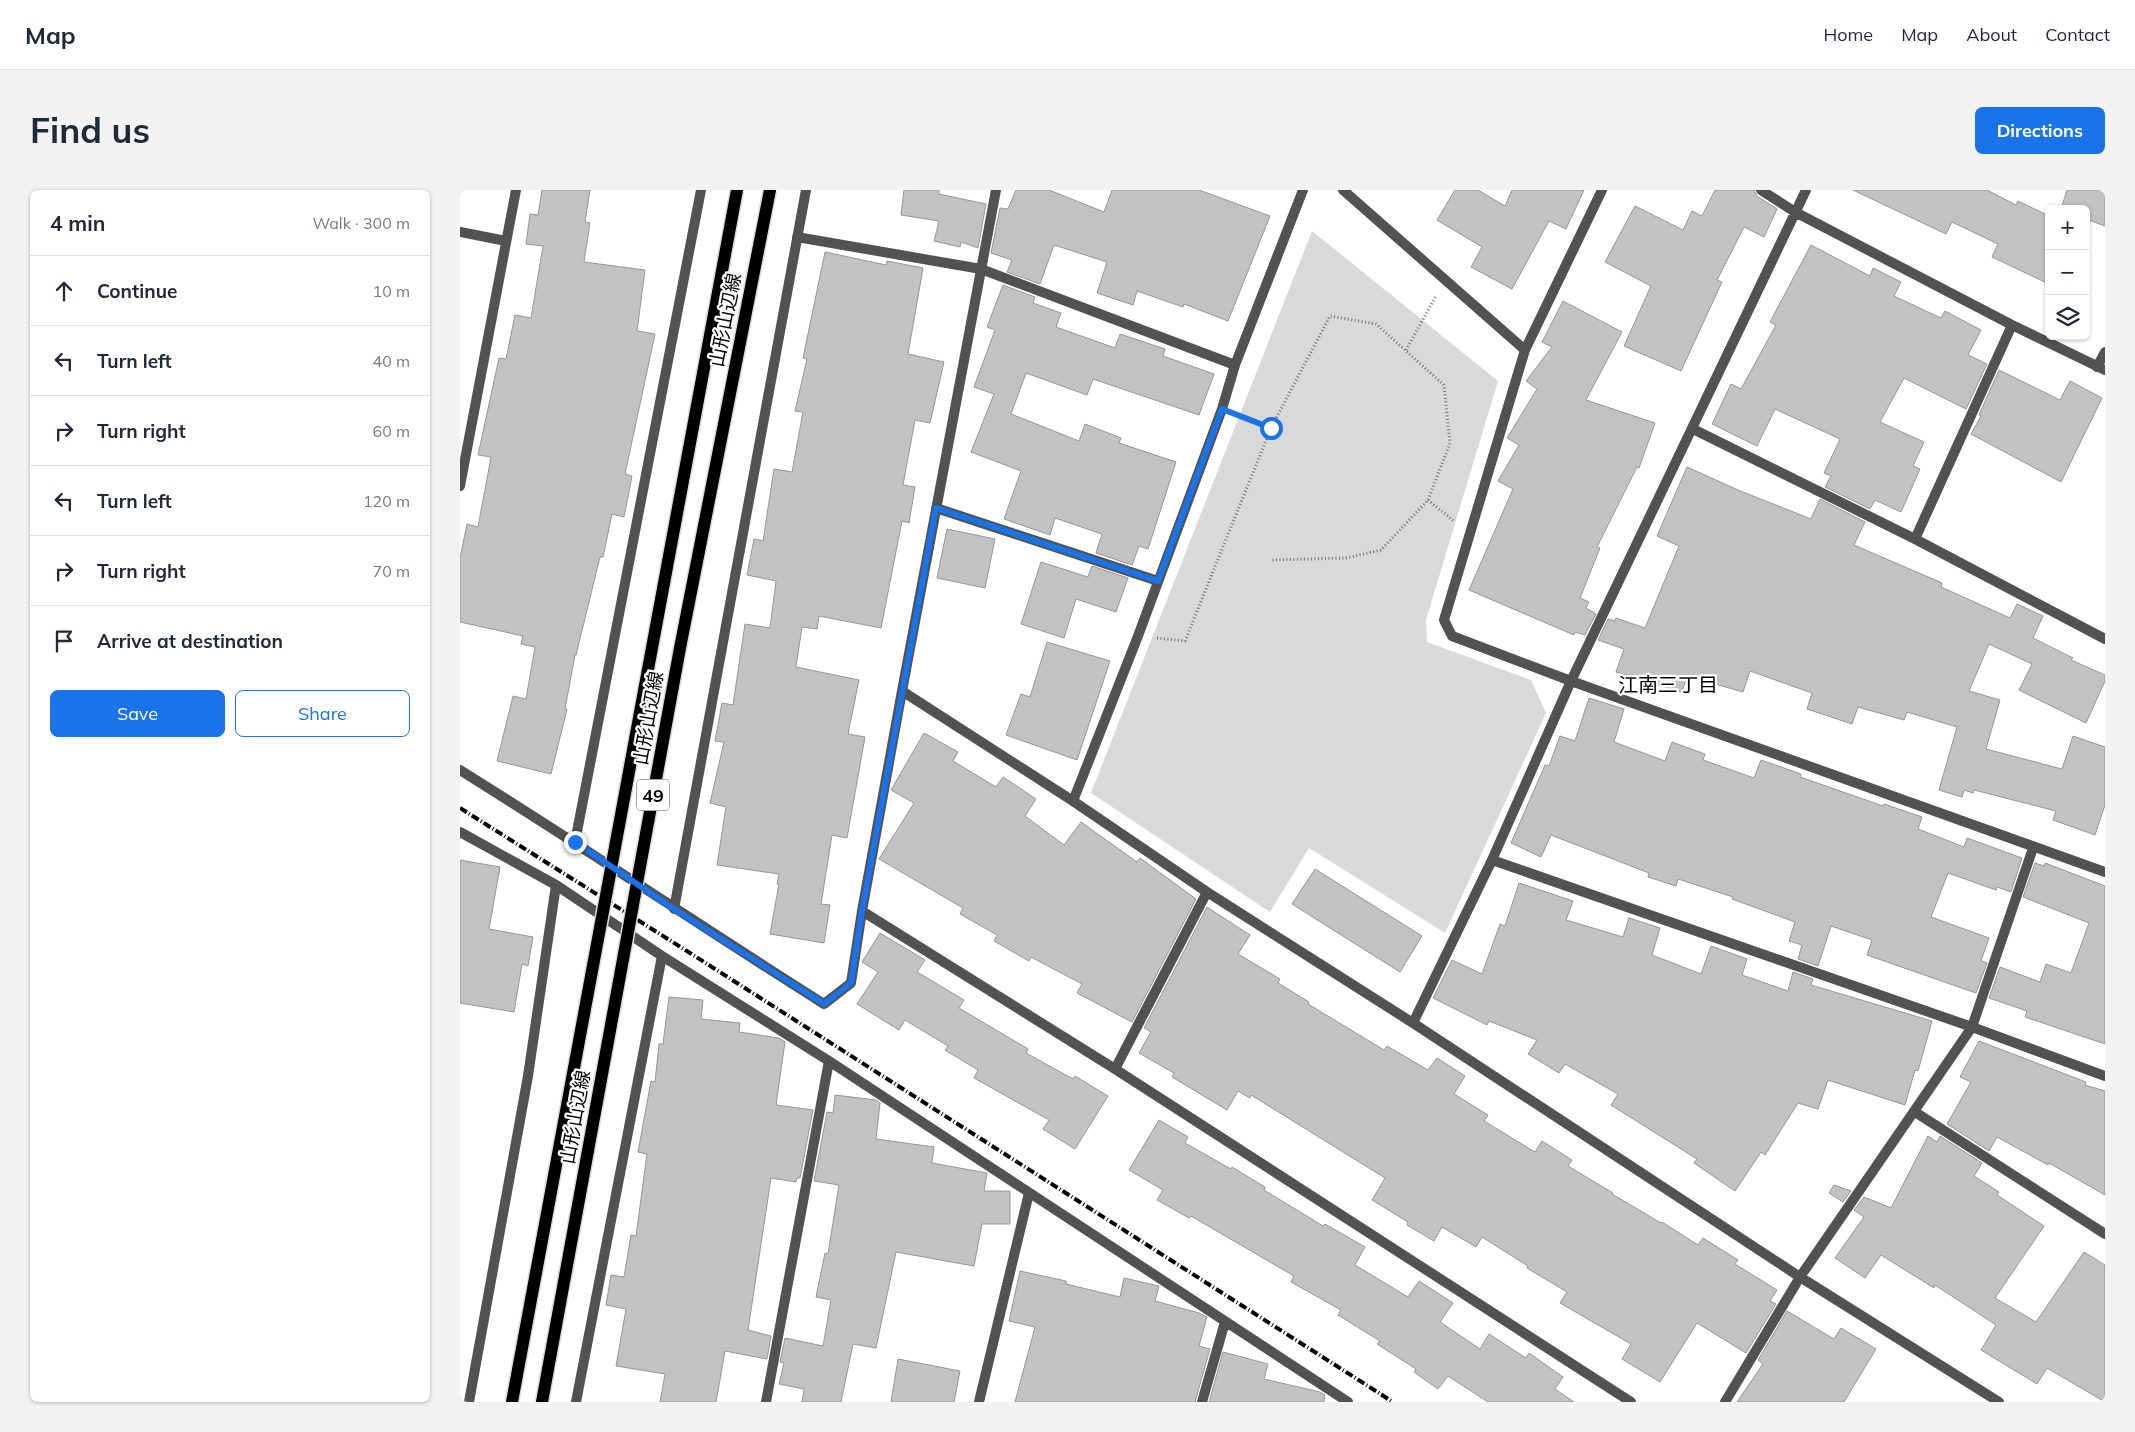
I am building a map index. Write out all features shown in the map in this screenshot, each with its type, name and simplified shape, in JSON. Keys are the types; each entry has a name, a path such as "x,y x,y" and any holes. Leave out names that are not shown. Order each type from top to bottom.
{"main road":[{"name":"山形山辺線","path":"512,1402 737,190"},
{"name":"山形山辺線","path":"542,1402 680,648 770,190"}],"lane":[{"path":"460,486 516,190"},
{"path":"575,842 701,190"},
{"path":"674,909 806,190"},
{"path":"460,770 575,842 674,909 824,1004 851,983 862,911 902,691 996,190"},
{"path":"1073,801 1138,636 1222,409 1235,365 1303,190"},
{"path":"1343,190 1525,350"},
{"path":"1602,190 1525,350 1444,620 1452,636 2033,848 2105,872"},
{"path":"1762,190 1795,212 2101,369 2105,352"},
{"path":"1413,1022 1492,860 1571,681 1806,190"},
{"path":"460,232 506,241"},
{"path":"797,237 981,269 1235,365"},
{"path":"1915,539 2012,325"},
{"path":"1693,429 1915,539 2105,639"},
{"path":"936,508 1158,581"},
{"path":"902,691 1073,801 1207,892 1413,1022 1800,1277 1999,1402"},
{"path":"460,832 556,885 662,956 829,1061 1348,1402"},
{"path":"1725,1402 1800,1277 1972,1027 2033,848"},
{"path":"1492,860 1972,1027 2105,1076"},
{"path":"469,1402 528,1076 556,885"},
{"path":"1115,1069 1207,892"},
{"path":"862,911 1115,1069 1631,1402"},
{"path":"576,1402 662,956"},
{"path":"766,1402 829,1061"},
{"path":"1915,1112 2105,1234"},
{"path":"979,1402 1029,1193"},
{"path":"1202,1402 1225,1322"}],"path":[{"path":"1406,350 1445,280"},
{"path":"1138,636 1185,641 1271,428 1330,316 1376,324 1444,385 1450,443 1428,500 1382,550 1346,558 1271,560"},
{"path":"1222,409 1271,428"},
{"path":"1428,500 1469,533"}],"shaded area":[{"path":"1312,231 1498,381 1426,620 1427,642 1531,680 1546,713 1445,933 1309,848 1270,912 1091,793"}],"building":[{"path":"542,190 590,190 585,222 590,223 584,262 645,270 637,331 655,334 625,474 632,476 624,517 612,514 603,557 600,557 575,655 565,709 567,709 551,774 497,761 513,696 526,699 535,647 521,644 523,636 460,622 460,558 467,524 478,527 491,457 478,455 499,358 506,359 515,315 531,318 543,246 526,244 530,214 538,215"},
{"path":"904,190 939,190 939,194 986,204 978,248 961,242 960,247 934,241 939,221 901,215"},
{"path":"1016,190 1049,190 1104,212 1112,190 1199,190 1270,216 1228,321 1184,304 1183,307 1137,291 1133,305 1097,293 1107,262 1054,245 1040,284 1007,272 1012,260 991,253 1000,208 1008,209"},
{"path":"1455,190 1478,190 1505,206 1512,190 1584,190 1566,229 1549,221 1512,289 1471,267 1482,247 1437,220"},
{"path":"1715,190 1754,190 1757,196 1777,209 1764,237 1744,227 1717,280 1722,282 1681,371 1624,346 1651,286 1605,262 1635,206 1683,230 1692,211 1702,216"},
{"path":"1853,190 1987,190 2016,205 2018,201 2045,214 2045,282 1992,257 1998,244 1952,222 1946,234"},
{"path":"2067,190 2105,190 2105,226 2090,220 2090,205 2062,205"},
{"path":"1811,245 1870,276 1873,268 1901,282 1894,296 1941,318 1945,311 1981,330 1968,355 1987,364 1966,409 1904,378 1880,422 1924,442 1913,466 1920,469 1901,512 1875,500 1870,509 1825,487 1831,476 1824,473 1840,439 1775,409 1757,446 1712,424 1731,384 1741,389 1776,325 1770,322"},
{"path":"825,252 886,265 887,261 923,268 908,354 944,362 930,423 915,420 903,485 915,487 909,523 902,521 881,628 819,616 817,629 802,627 796,667 859,680 848,734 865,737 847,838 832,835 821,904 830,905 824,943 770,934 779,874 717,865 726,807 710,803 724,742 715,741 722,703 733,705 745,624 770,628 776,581 747,575 754,539 763,541 774,469 792,472 803,412 795,411 807,359 803,358"},
{"path":"1003,285 1035,297 1033,303 1061,313 1056,327 1115,348 1120,334 1165,349 1163,356 1214,374 1199,415 1093,379 1087,395 1026,373 1011,414 1079,441 1085,424 1121,438 1119,443 1176,462 1148,549 1139,546 1132,565 1096,553 1102,534 1055,518 1050,535 1004,519 1021,471 971,452 994,394 974,387 995,330 987,327"},
{"path":"1563,301 1622,332 1586,400 1655,423 1639,468 1637,467 1597,547 1600,548 1580,598 1589,602 1586,608 1596,614 1585,635 1575,632 1574,635 1469,590 1513,489 1498,481 1519,445 1507,438 1537,389 1526,381 1552,347 1542,342"},
{"path":"1999,370 2060,400 2070,381 2102,398 2061,482 1971,434 1981,416 1979,415"},
{"path":"1687,467 1811,519 1820,499 1865,522 1854,545 1942,583 1941,587 2010,618 2017,604 2043,616 2033,638 2073,658 2071,660 2105,675 2105,681 2086,723 2019,690 2032,664 1989,644 1969,691 2000,700 1986,749 2062,769 2073,736 2105,747 2105,805 2095,835 2053,820 2056,811 1974,790 1973,793 1964,790 1962,797 1939,790 1957,727 1907,712 1904,720 1858,707 1852,724 1807,709 1812,693 1750,671 1743,692 1687,676 1682,692 1616,672 1624,649 1598,640 1608,619 1615,621 1616,618 1645,628 1679,546 1657,536"},
{"path":"947,529 995,539 985,588 937,578"},
{"path":"1041,562 1088,577 1092,566 1128,578 1116,612 1076,599 1064,638 1021,624"},
{"path":"1047,642 1110,661 1077,760 1006,735 1021,694 1030,697"},
{"path":"1589,698 1624,709 1614,742 1665,761 1672,742 1705,754 1703,760 1754,778 1761,760 1801,774 1800,777 1883,806 1884,804 1922,817 1918,829 1964,847 1967,838 2022,858 2011,892 1997,887 1996,890 1948,873 1931,917 1989,938 1981,961 1987,963 1976,993 1867,955 1872,940 1831,926 1818,966 1798,959 1802,945 1789,941 1795,922 1732,899 1733,897 1678,879 1676,886 1648,877 1649,873 1551,835 1541,857 1511,843 1545,765 1549,766 1560,736 1575,741"},
{"path":"924,733 958,752 953,761 996,787 1003,777 1036,799 1025,816 1064,845 1081,822 1137,862 1140,858 1196,899 1132,1022 1077,993 1082,984 1031,957 1029,961 994,941 997,935 960,914 963,908 879,859 914,803 891,790"},
{"path":"460,860 500,867 489,929 533,937 528,966 522,964 514,1012 460,1003"},
{"path":"2035,863 2044,866 2045,863 2105,886 2105,1044 2025,1017 2027,1011 1989,998 2000,967 2040,982 2046,964 2071,973 2089,923 2023,897"},
{"path":"1315,869 1422,936 1400,972 1292,904"},
{"path":"1519,883 1573,901 1566,920 1623,937 1629,918 1660,928 1652,955 1701,974 1711,946 1747,959 1742,975 1788,991 1793,972 1813,979 1811,985 1932,1021 1918,1071 1915,1070 1905,1105 1828,1080 1818,1109 1798,1103 1765,1155 1761,1152 1735,1191 1694,1163 1697,1159 1611,1105 1618,1094 1565,1064 1559,1073 1528,1054 1537,1040 1489,1021 1487,1025 1433,998 1452,960 1482,974 1500,924 1505,926"},
{"path":"1207,907 1250,935 1238,954 1280,979 1278,983 1309,1002 1308,1004 1384,1050 1387,1046 1428,1070 1437,1058 1465,1076 1454,1094 1488,1115 1484,1121 1535,1152 1542,1141 1572,1160 1568,1166 1612,1194 1698,1245 1703,1238 1738,1260 1735,1264 1777,1290 1770,1301 1776,1304 1746,1353 1697,1323 1660,1382 1622,1359 1631,1344 1560,1303 1567,1292 1527,1268 1528,1266 1482,1237 1476,1247 1442,1227 1434,1241 1407,1225 1408,1222 1372,1200 1385,1178 1251,1095 1250,1098 1238,1091 1227,1110 1172,1077 1174,1073 1139,1053 1151,1032 1144,1028"},
{"path":"880,933 925,960 917,972 964,1000 959,1008 1028,1049 1026,1053 1073,1079 1075,1076 1108,1096 1075,1149 1043,1129 1049,1120 974,1078 978,1070 945,1050 948,1046 905,1020 899,1030 857,1004 878,972 862,962"},
{"path":"669,997 703,1000 701,1019 740,1023 739,1032 779,1038 785,1042 776,1105 813,1110 800,1178 797,1178 796,1182 771,1178 748,1330 771,1336 767,1359 725,1351 716,1402 660,1402 665,1374 616,1366 626,1309 606,1305 611,1275 624,1277 631,1235 636,1236 647,1154 638,1152 651,1081 655,1082 659,1044 663,1044"},
{"path":"1979,1041 2086,1082 2085,1085 2105,1091 2105,1195 2049,1163 2048,1165 1997,1137 1989,1151 1947,1124 1971,1082 1960,1077"},
{"path":"835,1095 876,1100 880,1103 876,1139 934,1147 932,1163 987,1173 984,1191 1010,1191 1010,1224 982,1224 974,1266 896,1252 876,1348 853,1344 841,1402 802,1402 804,1389 779,1384 784,1363 780,1362 785,1338 823,1346 831,1300 816,1297 825,1253 828,1254 839,1185 814,1181 827,1112 833,1113"},
{"path":"1159,1120 1188,1137 1185,1143 1231,1169 1232,1167 1265,1187 1264,1190 1323,1226 1325,1224 1365,1247 1355,1265 1408,1297 1419,1281 1453,1303 1440,1322 1480,1349 1489,1334 1526,1358 1529,1353 1563,1377 1555,1389 1574,1402 1488,1402 1448,1376 1438,1389 1414,1372 1416,1369 1377,1344 1380,1341 1338,1315 1341,1310 1291,1282 1294,1276 1191,1216 1189,1218 1157,1200 1163,1190 1129,1170"},
{"path":"1928,1136 1937,1142 1940,1136 1982,1163 1974,1176 1999,1192 1997,1195 2044,1226 1995,1298 2036,1322 2084,1252 2105,1265 2105,1402 2047,1368 2037,1384 1981,1350 1996,1325 1935,1285 1934,1288 1881,1255 1865,1278 1835,1258 1864,1217 1854,1210 1864,1197 1891,1208"},
{"path":"1834,1185 1851,1191 1843,1202 1829,1193"},
{"path":"1020,1271 1066,1281 1066,1284 1120,1297 1124,1278 1159,1286 1155,1301 1207,1317 1199,1346 1210,1349 1195,1402 1015,1402 1035,1327 1009,1321"},
{"path":"1787,1311 1834,1339 1841,1328 1876,1349 1844,1402 1737,1402 1763,1364 1758,1360"},
{"path":"1223,1352 1268,1364 1264,1379 1320,1392 1325,1395 1324,1402 1209,1402"},
{"path":"898,1359 960,1371 954,1402 891,1402"}],"railway":[{"path":"460,808 1393,1402"}],"district":[{"name":"江南三丁目","path":"1668,684"}],"route":[{"path":"575,842 674,909 824,1004 851,983 862,911 936,508 1158,581 1222,409 1271,428"}]}
